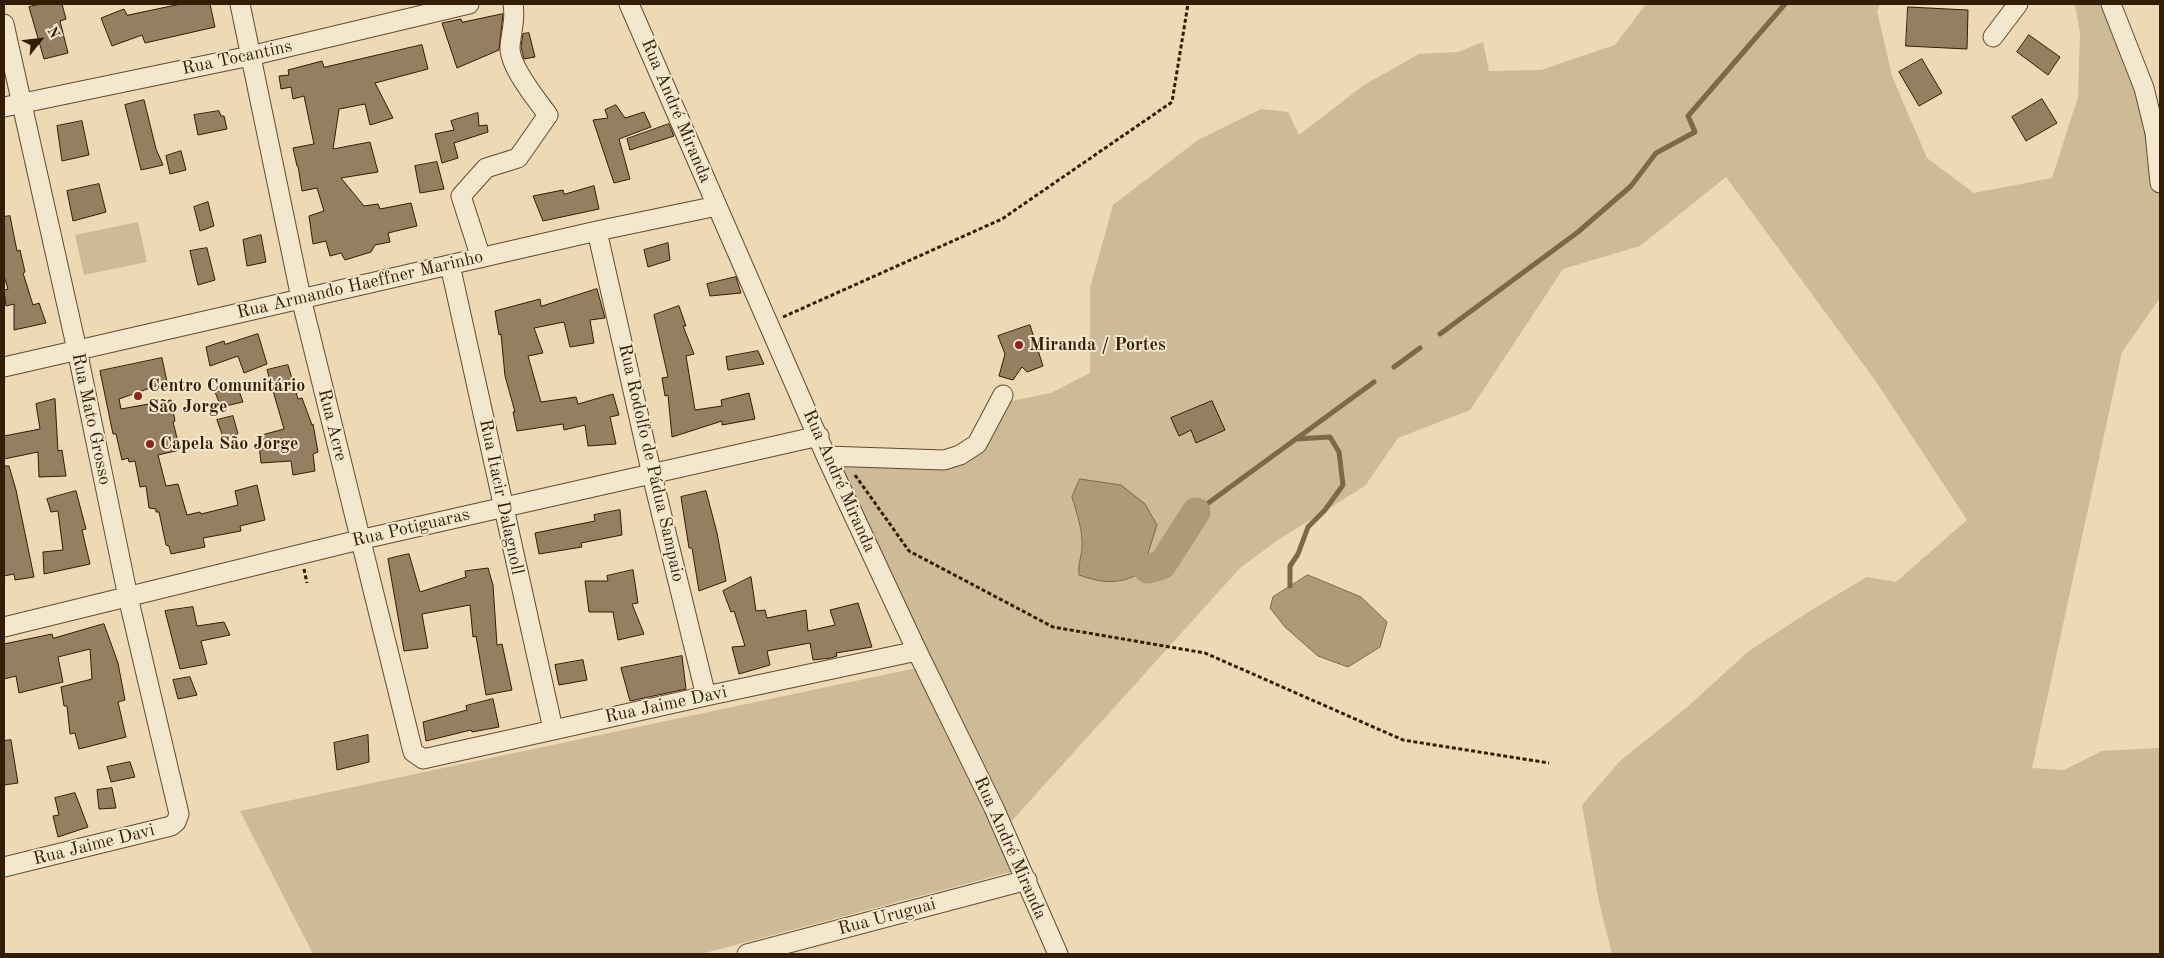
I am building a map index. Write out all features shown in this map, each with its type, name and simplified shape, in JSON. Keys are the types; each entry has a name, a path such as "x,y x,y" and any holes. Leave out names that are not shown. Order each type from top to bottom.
{"street":[{"name":"Rua Acre","path":"240,4 301,298 359,540 416,756"},
{"name":"Rua Tocantins","path":"12,105 250,56 469,4"},
{"path":"481,258 461,196 486,168 518,158 548,115 516,70 510,49 515,14 513,4"},
{"name":"Rua André Miranda","path":"630,4 819,436 834,456 917,651 1027,880 1058,954"},
{"path":"1993,37 2018,4"},
{"path":"2111,4 2144,88 2155,133 2160,183"},
{"name":"Rua Mato Grosso","path":"4,24 12,105 77,350 128,597 179,814"},
{"name":"Rua Armando Haeffner Marinho","path":"4,367 597,231 717,206"},
{"name":"Rua Rodolfo de Pádua Sampaio","path":"597,231 652,475 706,696"},
{"name":"Rua Itacir Dalagnoll","path":"450,265 553,729"},
{"path":"834,456 944,460 960,455 977,444 1003,395"},
{"name":"Rua Potiguaras","path":"4,627 359,540 819,436"},
{"name":"Rua Jaime Davi","path":"416,756 423,759 553,729 917,651"},
{"name":"Rua Jaime Davi","path":"4,867 171,826 176,822 179,814"},
{"name":"Rua Uruguai","path":"747,954 1027,880"}],"path":[{"path":"769,324 1002,219 1172,102 1188,4"},
{"path":"834,456 909,551 1053,627 1205,653 1403,740 1549,763"}],"shaded area":[{"path":"1646,4 1880,4 1877,11 1892,76 1927,158 1974,193 2052,178 2078,97 2080,33 2075,4 2115,4 2160,143 2160,298 2122,352 2032,768 2064,770 2102,751 2160,748 2160,954 1612,954 1599,902 1582,805 1620,761 1686,708 1749,651 1867,577 1896,582 1967,520 1877,383 1726,177 1640,246 1563,269 1470,410 1398,438 1365,486 1278,540 1240,568 1009,824 1030,867 701,954 313,954 240,811 931,665 835,460 982,450 1006,402 1051,393 1090,373 1090,288 1113,205 1198,140 1261,109 1288,112 1299,135 1364,85 1419,54 1458,52 1483,42 1489,71 1541,70 1615,45"},
{"path":"138,222 147,262 84,275 75,235"},
{"path":"1080,479 1121,485 1145,504 1157,525 1144,566 1148,569 1131,578 1115,581 1098,580 1079,575 1082,535 1072,497"},
{"path":"1308,575 1361,597 1387,622 1380,647 1348,667 1318,656 1285,627 1270,608 1273,597"}],"building":[{"path":"41,4 62,4 66,19 60,21 68,53 44,59 29,7"},
{"path":"181,4 210,4 215,27 145,43 142,35 112,46 101,18 124,9 127,15"},
{"path":"1908,7 1968,10 1967,49 1906,46"},
{"path":"503,14 499,50 457,68 442,23 461,19 462,22"},
{"path":"529,33 535,57 524,59 521,47 523,34"},
{"path":"2029,35 2060,57 2048,75 2017,52"},
{"path":"422,45 428,69 375,83 393,118 370,125 365,104 339,109 333,149 370,142 378,172 341,178 364,206 378,204 380,209 411,203 417,226 388,233 390,242 375,245 371,252 345,260 341,253 330,256 326,241 313,244 309,216 324,211 317,188 302,191 293,148 314,144 304,96 293,99 291,87 281,89 279,76 289,75 288,70 322,61 324,67"},
{"path":"1922,59 1942,93 1919,106 1899,72"},
{"path":"2042,99 2057,123 2026,141 2012,117"},
{"path":"144,100 156,149 163,165 141,170 125,105"},
{"path":"616,105 625,118 644,112 651,127 619,139 630,179 614,183 593,120 608,118 605,110"},
{"path":"219,111 221,116 224,116 227,129 198,135 194,115"},
{"path":"478,113 479,126 487,125 488,132 454,143 458,158 442,163 435,134 454,130 451,121"},
{"path":"82,121 89,155 62,161 57,126"},
{"path":"669,124 674,136 630,150 627,139"},
{"path":"181,151 186,170 170,174 166,156"},
{"path":"437,162 444,189 420,193 415,166"},
{"path":"99,184 106,212 73,221 67,191"},
{"path":"594,186 599,209 543,221 533,196 563,190 564,194"},
{"path":"208,202 214,226 200,231 194,207"},
{"path":"10,216 17,251 20,250 25,272 23,273 33,305 39,303 46,323 14,330 14,304 6,306 4,290 8,289 4,276 4,217"},
{"path":"261,235 266,262 247,266 243,240"},
{"path":"668,243 670,260 648,267 644,250"},
{"path":"207,248 215,280 198,285 190,251"},
{"path":"736,277 741,293 710,296 707,284"},
{"path":"597,289 605,318 590,320 594,343 570,347 564,322 534,328 543,353 528,356 541,402 576,397 578,404 613,394 619,415 610,417 616,444 588,446 585,425 564,430 563,424 517,431 513,412 515,412 505,376 501,334 499,335 495,311 540,299 541,306"},
{"path":"679,306 686,326 683,326 694,354 686,356 695,410 722,406 721,400 749,393 755,419 722,425 722,421 672,437 668,395 665,396 662,378 668,377 654,315"},
{"name":"Miranda / Portes","path":"1030,325 1043,366 1027,372 1022,367 1013,380 999,376 1005,354 998,336"},
{"path":"258,334 267,364 244,373 238,356 210,366 206,347 224,341 225,344"},
{"path":"758,351 764,364 728,370 726,357"},
{"path":"162,358 167,382 119,399 121,409 171,400 175,421 173,422 180,450 158,455 166,486 178,484 187,515 200,512 201,514 238,505 235,491 257,485 265,520 240,526 241,531 203,538 205,547 171,554 169,546 166,545 159,512 156,512 156,509 149,508 146,486 140,487 135,461 129,462 128,458 122,460 116,434 113,434 100,371"},
{"path":"288,365 298,399 302,398 313,424 318,452 313,454 315,471 293,475 291,461 261,463 258,436 284,429 267,370"},
{"path":"238,388 243,402 221,407 215,392"},
{"path":"55,399 58,451 62,450 66,476 39,477 38,452 4,459 4,436 40,429 36,404"},
{"path":"1212,401 1225,430 1196,443 1191,430 1179,436 1171,418"},
{"path":"233,416 238,434 223,437 217,420"},
{"path":"4,466 9,466 16,490 34,577 15,580 14,574 4,576"},
{"path":"76,491 86,529 82,530 90,564 44,574 43,552 63,550 58,511 51,512 47,499"},
{"path":"706,491 717,533 726,581 699,591 692,548 689,548 681,497"},
{"path":"620,510 622,535 581,543 582,547 539,554 535,533 595,521 594,515"},
{"path":"409,554 420,592 466,577 465,571 488,568 493,585 497,645 502,644 512,690 486,695 476,636 473,637 470,605 422,614 428,648 404,651 388,559"},
{"path":"633,570 638,603 632,604 644,634 618,640 613,612 589,612 585,581 608,581 607,576"},
{"path":"751,577 756,611 765,610 767,618 806,610 808,631 835,625 830,610 858,603 872,647 836,653 837,656 831,658 813,660 810,643 767,651 770,665 739,674 732,647 745,646 734,611 731,612 723,591"},
{"path":"193,607 197,626 224,622 230,635 201,641 207,664 180,669 165,611"},
{"path":"104,624 118,663 125,700 118,702 126,737 79,749 75,733 70,734 67,706 64,706 61,687 92,679 90,649 58,657 63,682 19,693 16,676 4,679 4,644 52,634 53,638"},
{"path":"682,656 686,689 630,701 621,668"},
{"path":"583,660 587,680 559,685 555,665"},
{"path":"190,677 197,695 178,699 173,680"},
{"path":"493,699 499,727 472,732 471,730 426,741 423,722 467,710 466,706"},
{"path":"368,735 369,762 337,770 334,743"},
{"path":"11,740 18,783 4,785 4,741"},
{"path":"130,762 135,777 111,782 107,767"},
{"path":"112,788 116,808 99,809 97,790"},
{"path":"75,793 88,827 58,837 53,816 59,815 55,798"}],"waterway":[{"path":"1440,334 1578,232 1631,186 1656,153 1695,132 1688,116 1785,4"},
{"path":"1394,367 1420,348"},
{"path":"1196,512 1374,382"},
{"path":"1290,586 1290,566 1298,554 1308,527 1325,510 1343,485 1339,452 1330,437 1296,439"},
{"path":"1148,569 1162,565 1196,512"}],"place":[{"name":"Miranda / Portes","path":"1019,345"},
{"name":"Centro Comunitário São Jorge","path":"138,396"},
{"name":"Capela São Jorge","path":"150,444"}]}
